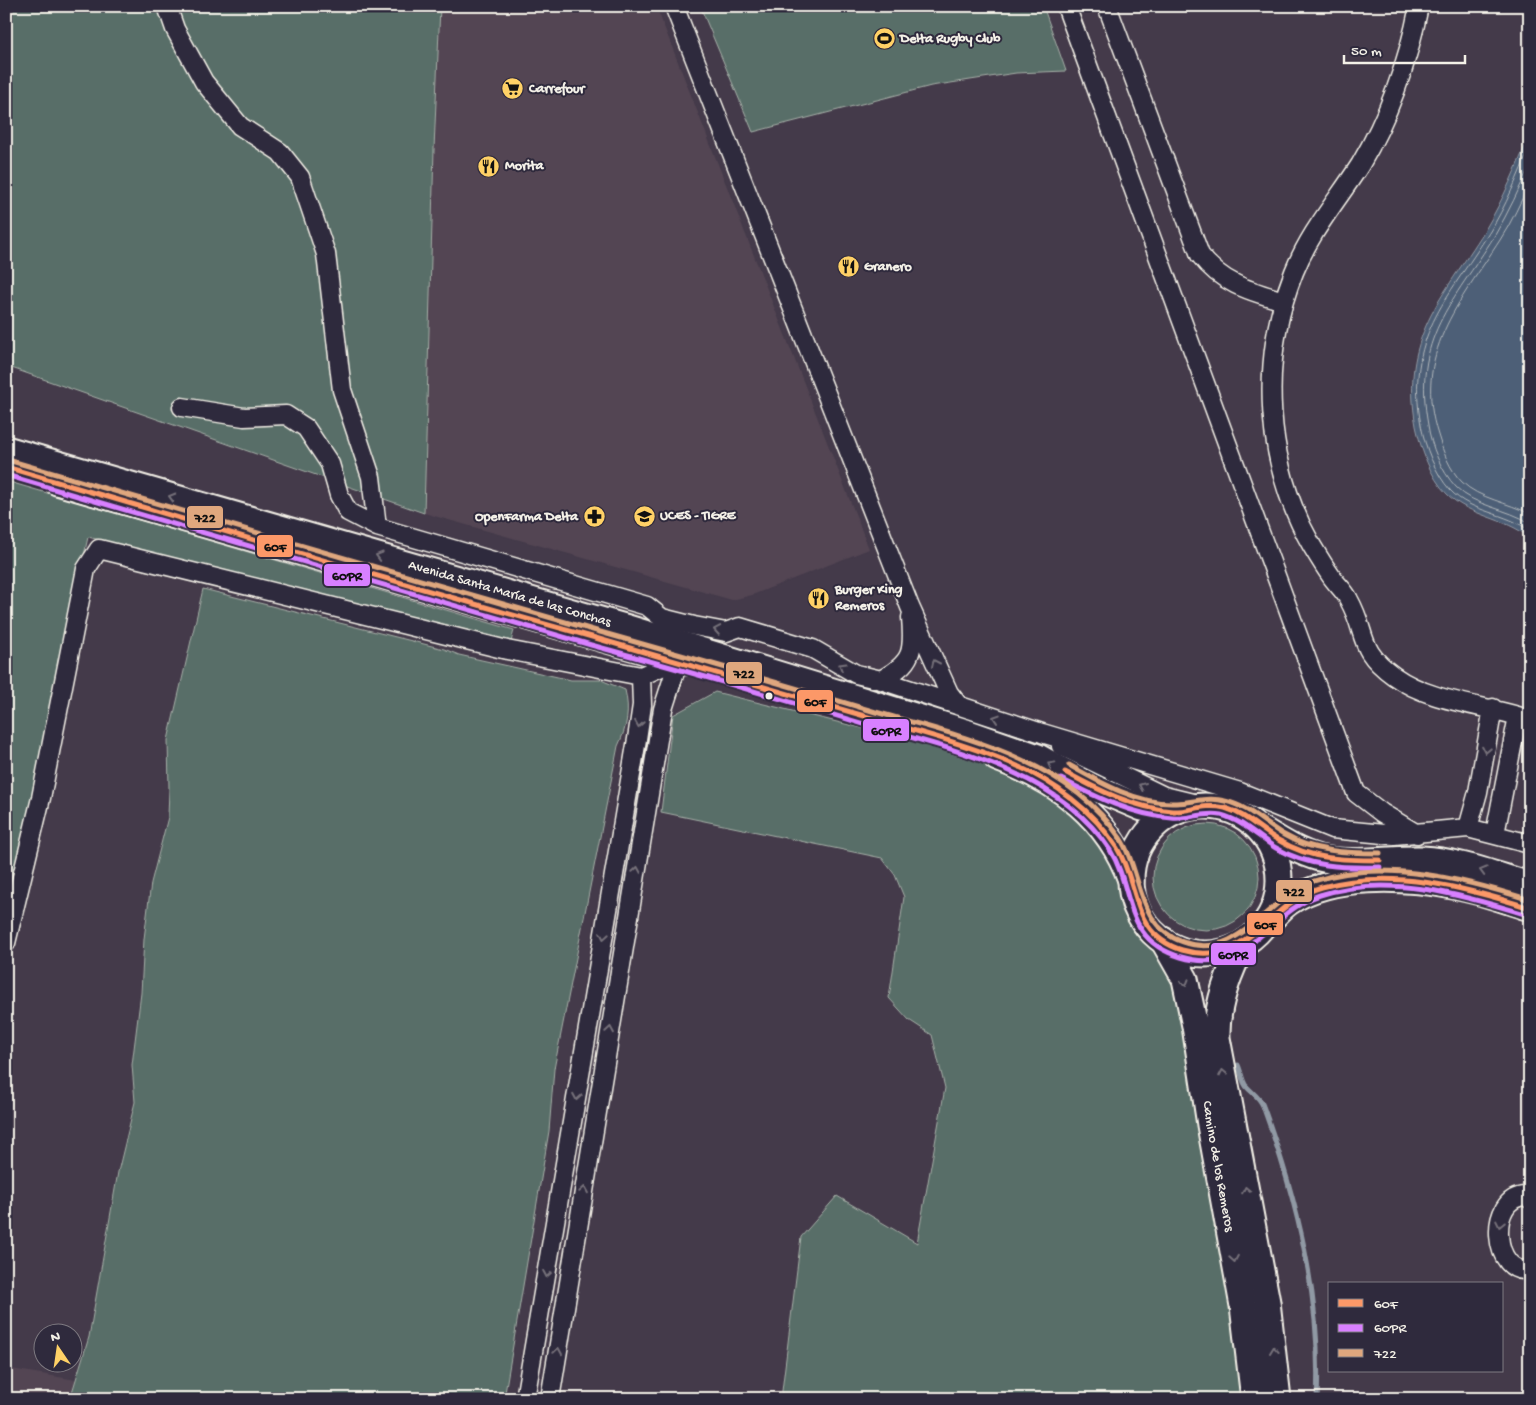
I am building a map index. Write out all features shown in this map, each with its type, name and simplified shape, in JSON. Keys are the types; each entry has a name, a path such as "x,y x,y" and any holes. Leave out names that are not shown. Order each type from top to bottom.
{"main road":[{"name":"Avenida Santa María de las Conchas","path":"6,449 685,644 966,732 1038,758 1090,786 1142,808 1177,811"},
{"name":"Avenida Santa María de las Conchas","path":"6,467 591,637 685,644 1012,764 1061,790 1083,808 1106,831 1122,857 1131,880"},
{"path":"1530,885 1457,864 1423,859 1338,860 1319,858 1283,843 1241,815 1224,808 1205,806 1177,811 1158,822 1144,839 1134,858 1131,880 1135,903 1146,924 1163,940 1182,950 1204,954 1225,951 1254,935 1289,902 1314,889 1346,882 1393,880 1453,886 1530,908"},
{"path":"1254,935 1274,908 1280,886 1278,864 1270,844 1256,826"},
{"name":"Camino de los Remeros","path":"1254,935 1236,958 1217,1020 1217,1038 1267,1302 1278,1399"},
{"name":"Camino de los Remeros","path":"1163,940 1184,979 1195,1026 1210,1126 1243,1306 1254,1399"}],"street":[{"path":"167,6 175,29 204,82 240,126 280,152 300,177 326,254 342,390 370,477 377,528"},
{"path":"674,6 910,607 949,693 959,706"},
{"path":"1066,6 1356,793 1382,813 1417,834"},
{"path":"1107,6 1200,256 1211,269 1225,280 1242,289 1284,301"},
{"path":"1419,6 1403,71 1390,107 1360,165 1306,245 1284,301 1274,351 1272,423 1285,485 1312,546 1331,576 1348,597 1355,611 1366,649 1378,664 1396,678 1419,689 1450,699 1492,708 1524,719 1495,834"},
{"path":"182,407 244,416 286,415 306,428 330,464 339,495 348,512 377,528 647,606 662,618 685,644"},
{"path":"6,943 40,798 86,569 99,549 507,650 641,676 685,644 740,627 812,649 856,674 882,680 1042,733 1240,792 1332,830 1358,834 1417,834 1468,828 1530,844"},
{"path":"882,680 903,667 909,657 912,637 910,607"},
{"path":"628,628 662,618"},
{"path":"550,1399 663,709 685,644"},
{"path":"526,1399 642,705 641,676"},
{"path":"1468,828 1480,783 1492,708"},
{"path":"1042,733 1061,747 1164,796 1205,806"},
{"path":"610,899 631,902"},
{"path":"1529,1197 1520,1196 1504,1210 1498,1234 1504,1255 1514,1267 1520,1270 1530,1269"},
{"path":"551,1250 574,1254"}],"shaded area":[{"path":"440,6 656,6 869,549 752,595 732,600 424,513"},
{"path":"6,1368 76,1380 70,1399 6,1399"}],"green space":[{"path":"6,6 440,6 424,513 6,366"},
{"name":"Delta Rugby Club","path":"700,6 1043,6 1066,71 1016,73 931,86 753,132"},
{"path":"6,481 514,630 511,642 88,537 6,916"},
{"path":"203,589 444,649 459,655 571,680 601,680 625,690 627,719 618,746 554,1069 549,1131 504,1399 70,1399 78,1372 82,1372 82,1360 89,1337 118,1172 135,1102 132,1065 141,993 144,939 151,883 168,817 168,740"},
{"path":"715,692 906,739 1006,771 1067,804 1094,828 1118,876 1121,908 1132,929 1165,960 1177,976 1185,1025 1187,1061 1209,1192 1226,1273 1243,1399 781,1399 801,1237 837,1196 917,1243 945,1088 932,1035 909,1020 889,998 904,897 895,875 882,858 661,812 673,715"},
{"path":"1206,824 1226,828 1243,840 1255,857 1259,877 1255,897 1243,914 1226,926 1206,930 1186,926 1169,914 1157,897 1153,877 1157,857 1169,840 1186,828"}],"water":[{"path":"1530,134 1530,538 1510,526 1466,508 1456,502 1441,487 1431,471 1421,444 1416,426 1413,395 1414,368 1419,343 1428,320 1492,219"}],"waterway":[{"path":"1238,1065 1245,1084 1262,1103 1286,1177 1305,1250 1315,1324 1318,1362 1317,1399"}],"transit line":[{"name":"722","path":"8,460 946,732 1003,752 1050,774 1076,792 1100,813 1120,838 1127,852 1148,911 1157,924 1168,934 1183,942 1203,946 1221,943 1237,936 1297,889 1314,881 1340,874 1367,871 1423,874 1478,885 1530,900"},
{"name":"60F","path":"6,467 372,575 923,733 978,750 1013,764 1058,788 1096,821 1117,848 1130,877 1139,907 1153,933 1165,943 1182,950 1204,953 1224,950 1241,942 1286,906 1303,895 1322,887 1348,882 1374,879 1427,882 1479,893 1530,908"},
{"name":"60PR","path":"6,475 941,746 995,765 1040,786 1067,804 1090,825 1101,837 1118,865 1139,926 1149,939 1162,949 1181,957 1204,961 1224,958 1241,951 1301,903 1320,895 1346,889 1372,886 1399,886 1425,889 1478,900 1528,915"},
{"name":"722","path":"1069,765 1106,785 1148,800 1162,803 1182,803 1212,799 1233,803 1256,815 1284,835 1307,845 1343,852 1380,853"},
{"name":"60F","path":"1065,772 1103,791 1144,806 1172,811 1210,806 1225,808 1247,818 1280,841 1304,852 1328,858 1380,860"},
{"name":"60PR","path":"1061,779 1101,798 1143,813 1172,818 1208,814 1229,817 1276,848 1313,863 1353,867 1380,867"}],"place":[{"name":"Delta Rugby Club","path":"884,39"},
{"name":"Carrefour","path":"513,89"},
{"name":"Morita","path":"489,166"},
{"name":"Granero","path":"848,267"},
{"name":"UCES - TIGRE","path":"644,516"},
{"name":"OpenFarma Delta","path":"594,517"},
{"name":"Burger King Remeros","path":"819,598"}]}
